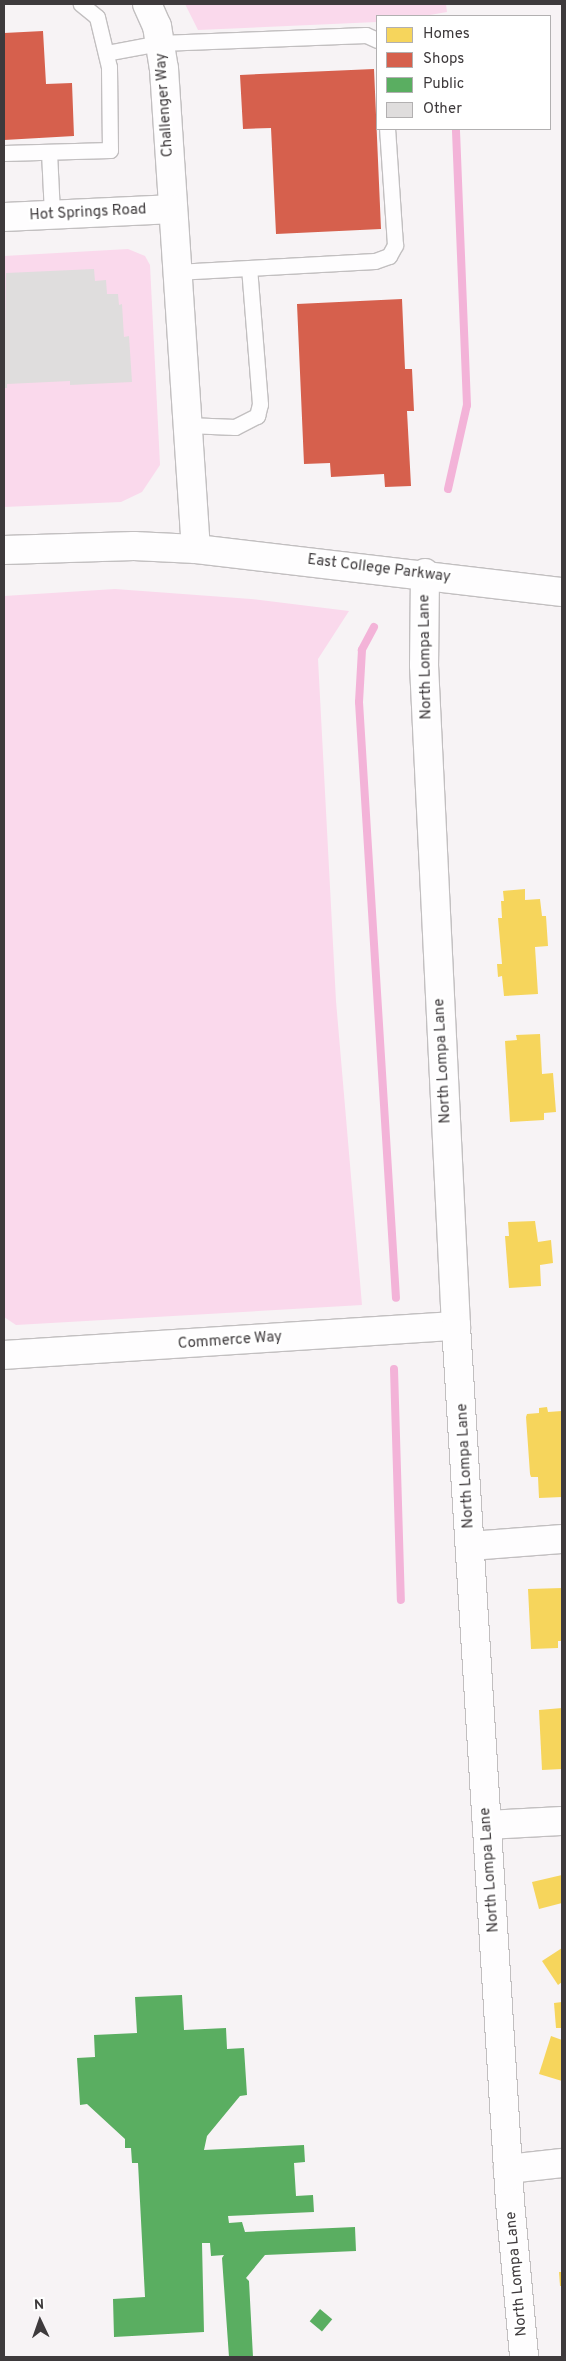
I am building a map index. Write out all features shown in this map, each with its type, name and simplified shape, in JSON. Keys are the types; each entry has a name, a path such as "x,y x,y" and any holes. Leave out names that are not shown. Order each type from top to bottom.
{"street":[{"name":"Challenger Way","path":"147,4 160,43 164,69 172,209"},
{"name":"Hot Springs Road","path":"4,217 172,209"},
{"path":"172,209 196,549"},
{"name":"East College Parkway","path":"4,550 134,546 196,549 425,574 562,592"},
{"name":"North Lompa Lane","path":"425,574 424,665 456,1326 508,2169 524,2357"},
{"name":"Commerce Way","path":"4,1355 456,1326"},
{"path":"471,1546 562,1539"},
{"path":"487,1825 562,1821"},
{"path":"508,2169 562,2163"}],"lane":[{"path":"4,153 110,150 109,67 97,17 80,4"},
{"path":"106,53 160,43 366,35 376,40"},
{"path":"176,272 375,261 389,256 395,244 387,130"},
{"path":"49,152 52,214"},
{"path":"187,425 235,426 257,416 260,404 249,268"}],"shaded area":[{"path":"185,4 446,4 447,12 430,15 376,15 376,22 198,30"},
{"path":"128,249 145,256 150,265 160,465 142,492 121,502 4,507 4,256"},
{"path":"115,589 251,599 349,611 318,659 336,1001 362,1305 16,1325 4,1317 4,596"}],"building: Homes":[{"path":"525,889 525,900 540,899 542,916 546,916 548,946 535,947 538,994 504,996 502,976 498,977 497,964 502,964 498,918 502,918 501,901 504,901 503,891"},
{"path":"540,1034 542,1074 553,1073 556,1112 544,1113 544,1120 510,1122 505,1041 517,1040 516,1035"},
{"path":"535,1221 538,1242 551,1240 553,1263 540,1265 541,1286 509,1288 505,1236 509,1236 508,1222"},
{"path":"547,1407 548,1412 562,1411 562,1497 539,1498 538,1477 531,1477 530,1474 526,1417 527,1414 539,1413 539,1408"},
{"path":"562,1588 562,1641 558,1641 558,1648 531,1649 528,1589"},
{"path":"562,1708 562,1769 542,1770 539,1710"},
{"path":"562,1875 562,1903 539,1909 532,1882"},
{"path":"562,1948 562,1982 558,1985 542,1961"},
{"path":"562,2002 562,2028 556,2028 554,2003"},
{"path":"551,2036 562,2040 562,2081 539,2074"},
{"path":"559,2272 562,2272 562,2286 560,2286"}],"building: Shops":[{"path":"43,31 46,84 72,83 74,136 4,140 4,33"},
{"path":"374,69 381,229 276,234 271,128 243,129 240,75"},
{"path":"402,299 405,369 412,369 414,411 407,411 411,486 385,487 384,474 331,477 330,463 304,464 297,304"}],"building: Public":[{"path":"182,1995 184,2030 226,2028 227,2049 244,2048 247,2095 240,2096 207,2136 204,2150 304,2145 305,2162 294,2163 296,2196 313,2195 314,2212 228,2216 229,2223 242,2222 245,2232 355,2227 356,2251 265,2255 246,2278 249,2281 253,2357 229,2357 222,2258 224,2255 211,2256 210,2243 202,2243 204,2332 114,2337 113,2299 145,2297 138,2163 132,2163 131,2148 125,2148 125,2139 87,2104 80,2105 77,2058 95,2057 94,2035 137,2033 135,1997"},
{"path":"320,2309 332,2319 322,2332 310,2321"}],"building: Other":[{"path":"94,269 95,281 106,280 107,294 118,294 119,305 122,304 124,337 129,336 132,382 70,385 70,381 7,384 7,388 4,388 6,273"}],"waterway":[{"path":"448,489 467,405 456,130"},
{"path":"374,627 362,650 359,702 396,1298"},
{"path":"394,1369 401,1600"}]}
